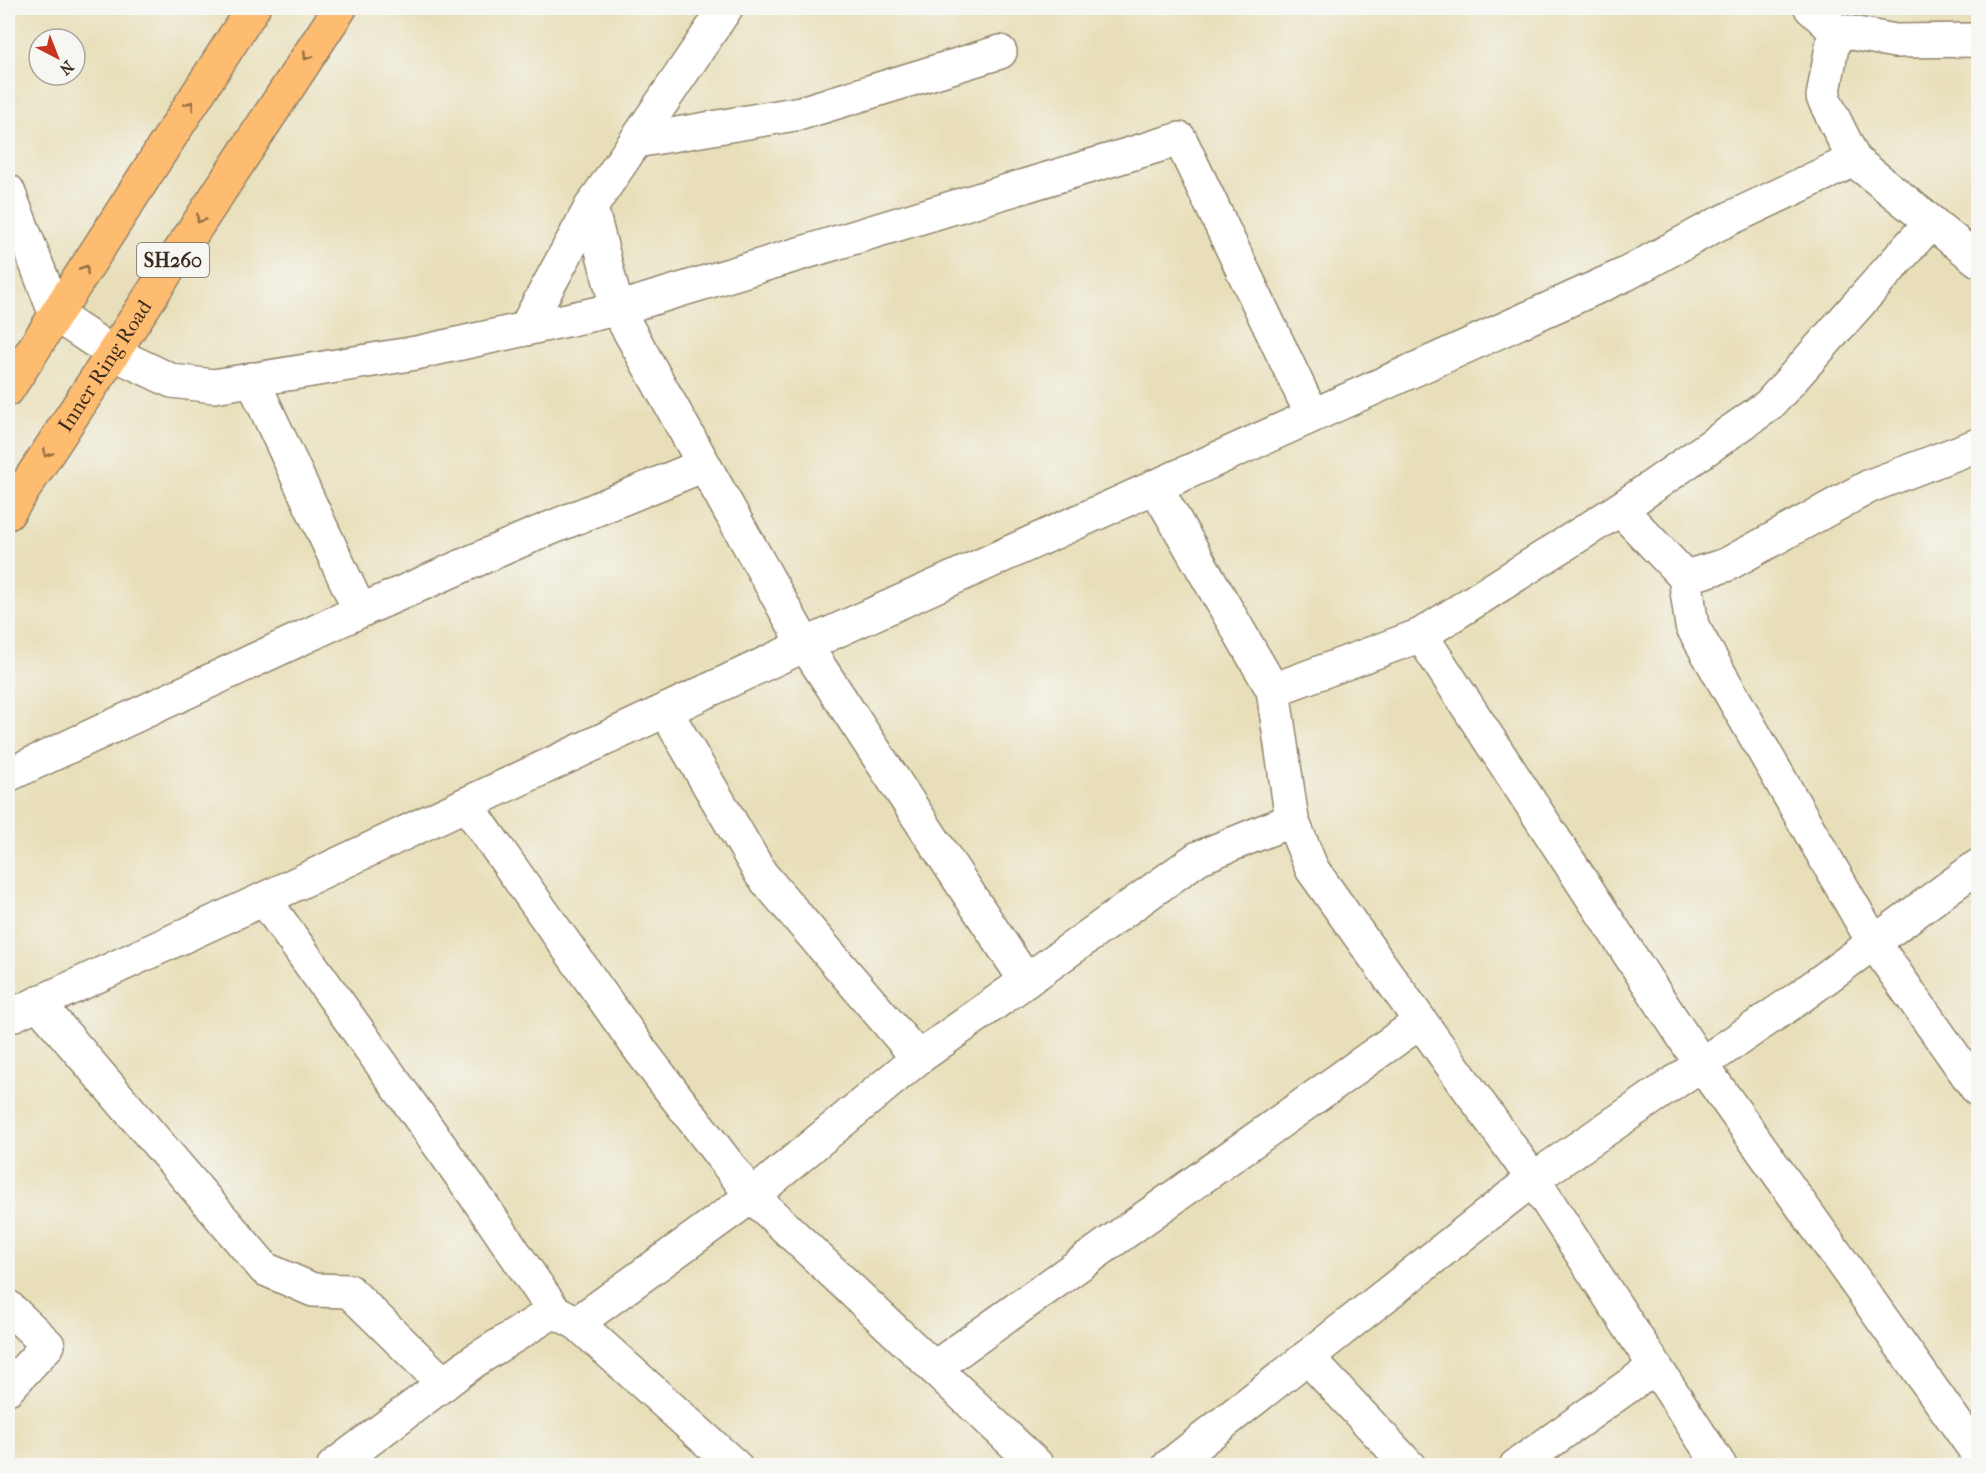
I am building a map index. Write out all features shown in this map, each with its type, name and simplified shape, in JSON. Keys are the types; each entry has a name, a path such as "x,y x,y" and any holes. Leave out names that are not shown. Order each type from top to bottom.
{"highway":[{"name":"SH260","path":"8,389 253,8"},
{"name":"Inner Ring Road","path":"8,513 340,8"}],"street":[{"path":"525,329 591,207 724,8"},
{"path":"1811,8 1835,30 1895,41 1978,40"},
{"path":"1835,30 1823,97 1854,160 1978,260"},
{"path":"636,141 801,113 1000,52"},
{"path":"8,191 56,315 113,353 172,381 213,386 416,353 617,309 1180,139 1312,415"},
{"path":"8,1017 805,645 1626,274 1716,225 1854,160"},
{"path":"591,207 617,309 805,645 1026,981"},
{"path":"1273,690 1422,635 1620,509 1768,405 1931,222"},
{"path":"252,379 360,611"},
{"path":"1685,577 1726,565 1870,486 1978,445"},
{"path":"8,775 360,611 524,539 704,465"},
{"path":"1155,486 1273,690 1292,820 1312,869 1533,1179 1720,1466"},
{"path":"1620,509 1685,577 1692,626 1874,943 1978,1090"},
{"path":"1422,635 1701,1064 1978,1454"},
{"path":"665,710 761,874 918,1058"},
{"path":"466,804 641,1051 752,1196 1038,1466"},
{"path":"334,1466 474,1361 565,1317 752,1196 918,1058 1198,858 1292,820"},
{"path":"1169,1466 1533,1179 1797,999 1978,866"},
{"path":"264,899 565,1317 735,1466"},
{"path":"38,1003 265,1269 313,1290 349,1291 444,1384"},
{"path":"934,1368 1420,1022"},
{"path":"8,1307 48,1346 8,1388"},
{"path":"1307,1357 1409,1466"},
{"path":"1516,1466 1655,1367"}]}
